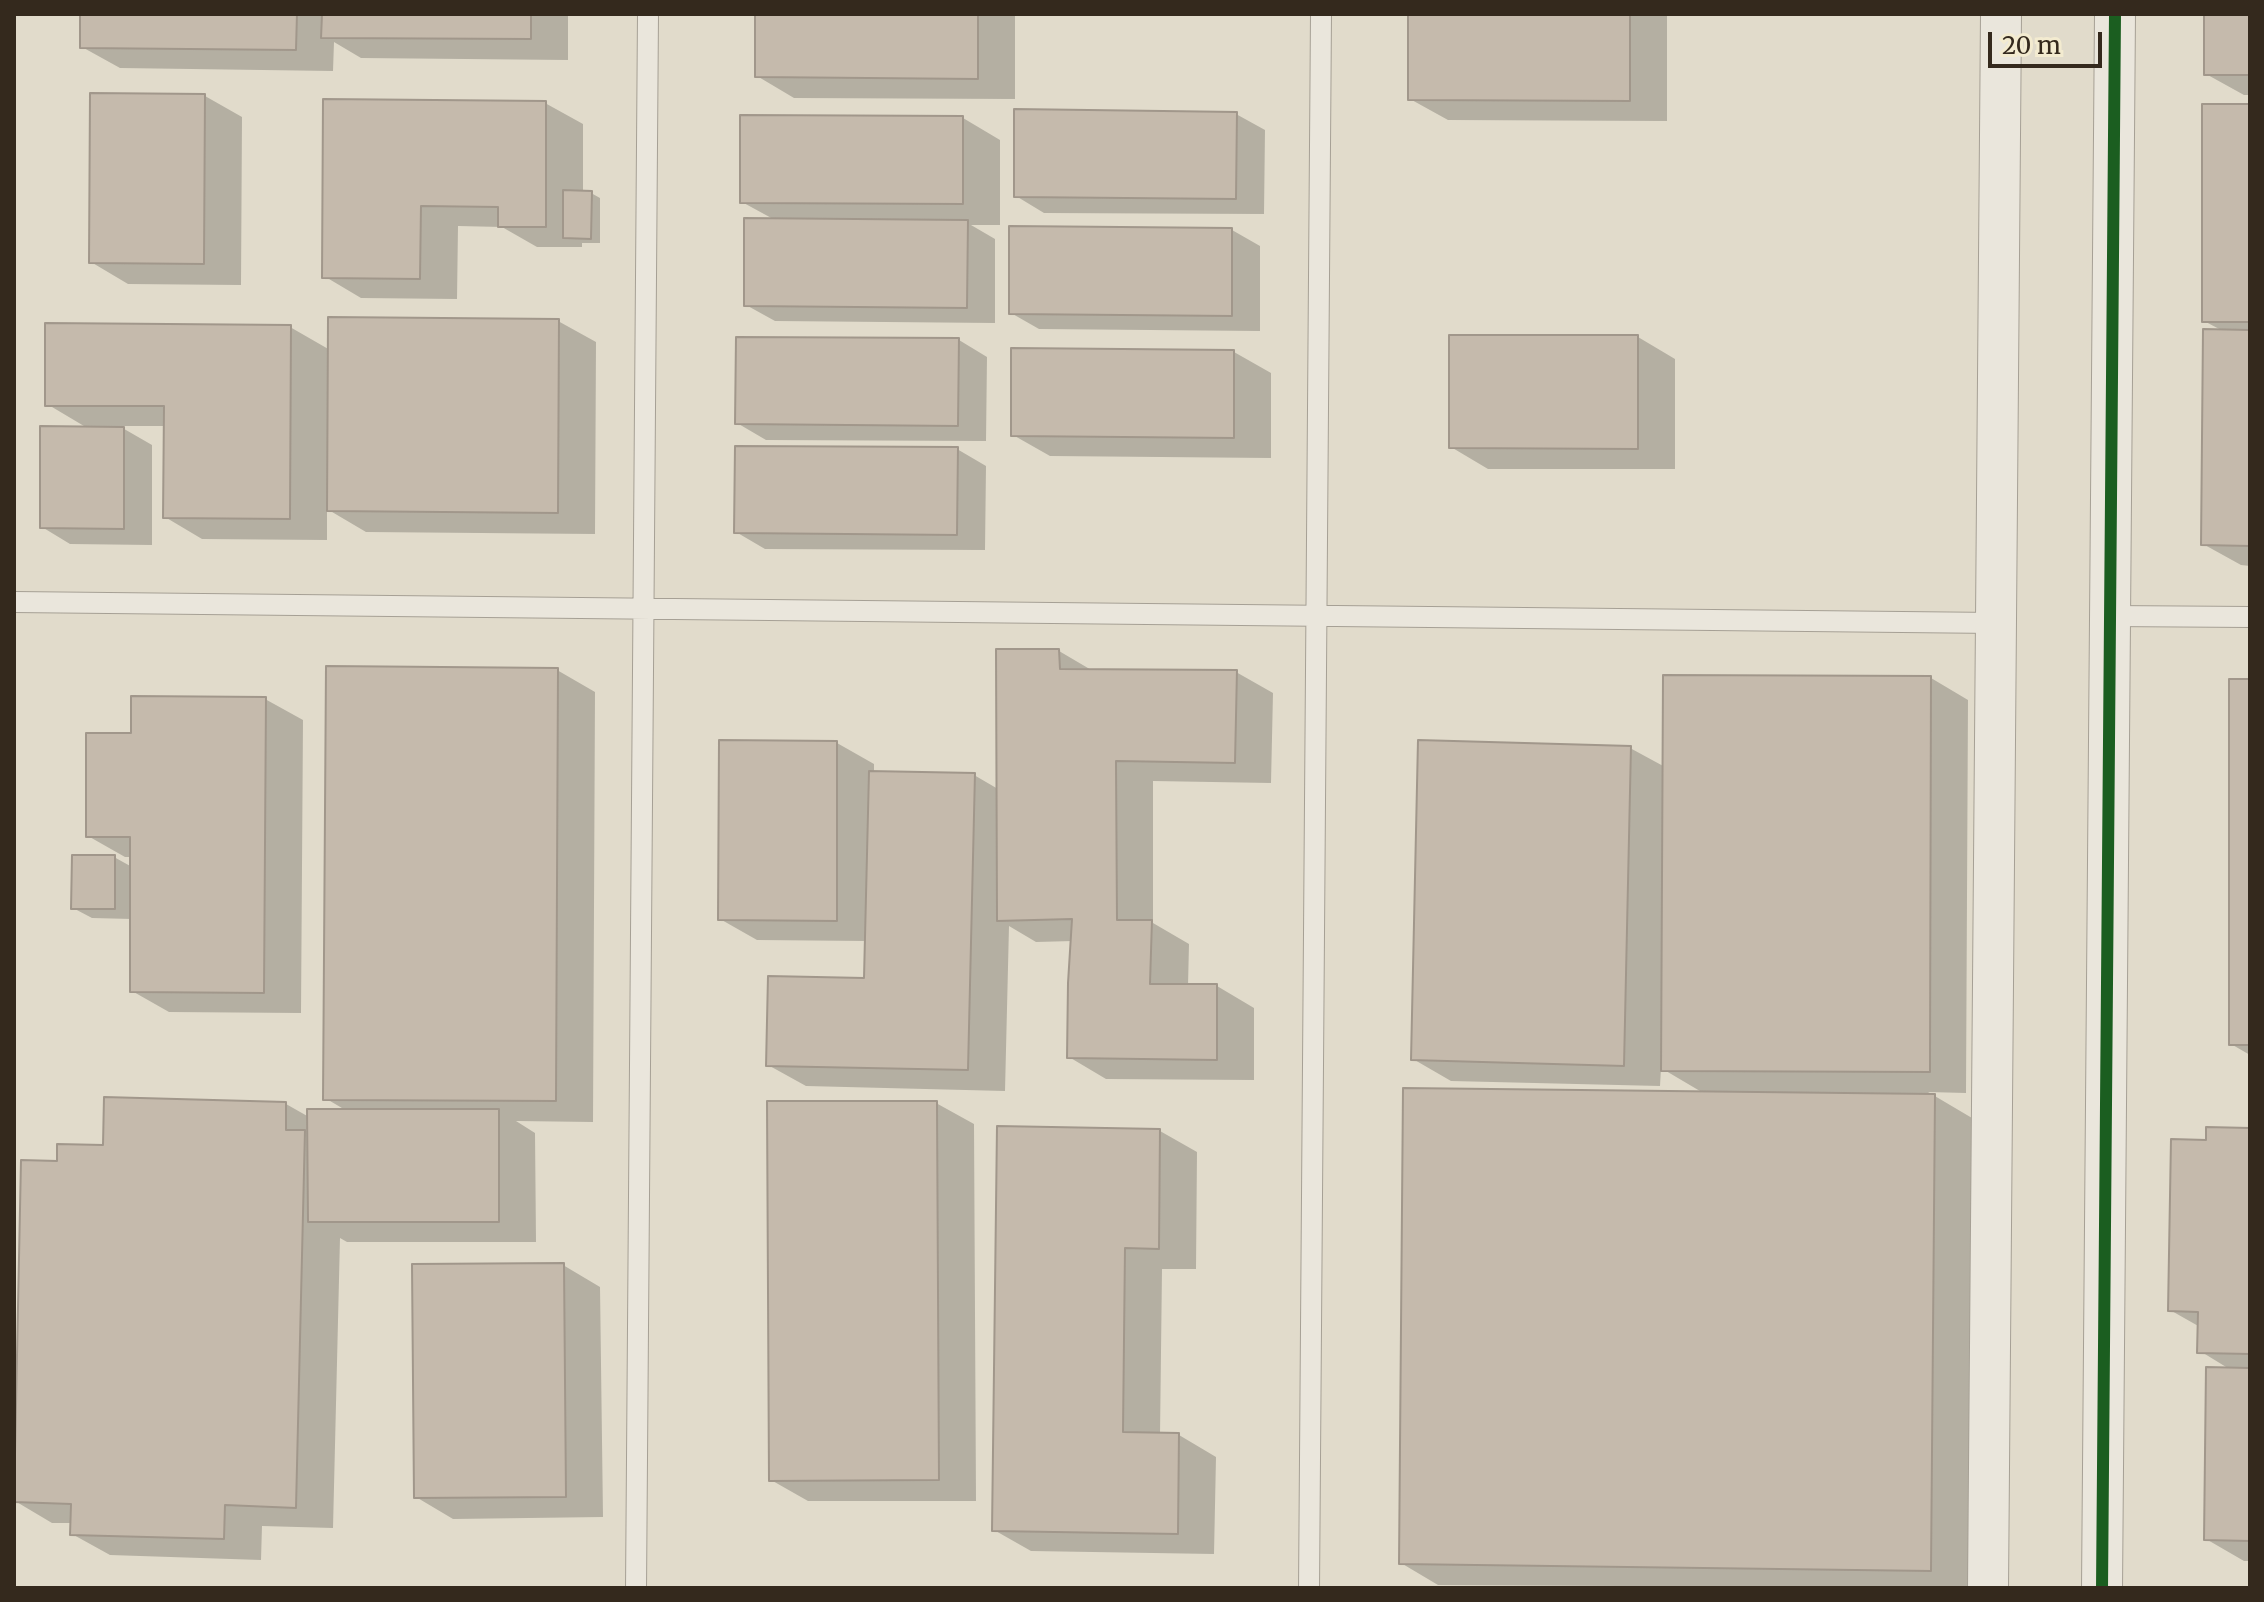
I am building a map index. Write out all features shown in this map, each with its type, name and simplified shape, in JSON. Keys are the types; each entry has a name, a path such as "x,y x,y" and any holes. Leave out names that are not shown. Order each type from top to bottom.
{"street":[{"path":"1988,1588 2001,14"},
{"path":"2102,1588 2115,14"}],"lane":[{"path":"636,1588 648,14"},
{"path":"1309,1588 1321,14"},
{"path":"14,602 1996,623"},
{"path":"2110,616 2250,617"}],"building":[{"path":"80,14 297,14 296,50 80,48"},
{"path":"322,14 531,14 531,39 321,38"},
{"path":"755,14 978,14 978,79 755,77"},
{"path":"1408,14 1630,14 1630,101 1408,100"},
{"path":"2204,14 2250,14 2250,75 2204,75"},
{"path":"90,93 205,94 204,264 89,263"},
{"path":"323,99 546,101 546,227 498,227 498,207 421,206 420,279 322,278"},
{"path":"2202,104 2250,104 2250,322 2202,322"},
{"path":"1014,109 1237,112 1236,199 1014,197"},
{"path":"740,115 963,116 963,204 740,203"},
{"path":"563,190 592,191 591,239 563,238"},
{"path":"744,218 968,220 967,308 744,306"},
{"path":"1009,226 1232,228 1232,316 1009,314"},
{"path":"328,317 559,319 558,513 327,511"},
{"path":"45,323 291,325 290,519 163,518 164,406 45,406"},
{"path":"2203,329 2250,330 2250,546 2201,545"},
{"path":"1449,335 1638,335 1638,449 1449,448"},
{"path":"736,337 959,338 958,426 735,424"},
{"path":"1011,348 1234,350 1234,438 1011,436"},
{"path":"40,426 124,427 124,529 40,528"},
{"path":"735,446 958,447 957,535 734,533"},
{"path":"996,649 1059,649 1060,669 1237,670 1235,763 1116,761 1117,920 1152,920 1150,984 1217,984 1217,1060 1067,1058 1072,919 997,921"},
{"path":"326,666 558,668 556,1101 323,1100"},
{"path":"1663,675 1931,676 1930,1072 1661,1071"},
{"path":"2229,679 2250,679 2250,1045 2229,1045"},
{"path":"131,696 266,697 264,993 130,992 130,837 86,837 86,733 131,733"},
{"path":"719,740 837,741 837,921 718,920"},
{"path":"1418,740 1631,746 1624,1066 1411,1060"},
{"path":"869,771 975,773 968,1070 766,1066 768,976 864,978"},
{"path":"72,855 115,855 115,909 71,909"},
{"path":"1403,1088 1935,1094 1931,1571 1399,1564"},
{"path":"104,1097 286,1102 286,1130 305,1130 296,1508 225,1505 224,1539 70,1535 71,1504 14,1502 21,1160 57,1161 57,1144 103,1145"},
{"path":"767,1101 937,1101 939,1480 769,1481"},
{"path":"307,1109 499,1109 499,1222 308,1222"},
{"path":"997,1126 1160,1129 1159,1249 1125,1248 1123,1432 1179,1433 1178,1534 992,1531"},
{"path":"2206,1127 2250,1128 2250,1354 2197,1353 2198,1312 2168,1311 2171,1139 2206,1140"},
{"path":"564,1263 566,1497 414,1498 412,1264"},
{"path":"2206,1367 2250,1368 2250,1541 2204,1540"}],"cycle path":[{"path":"2102,1588 2115,14"}]}
